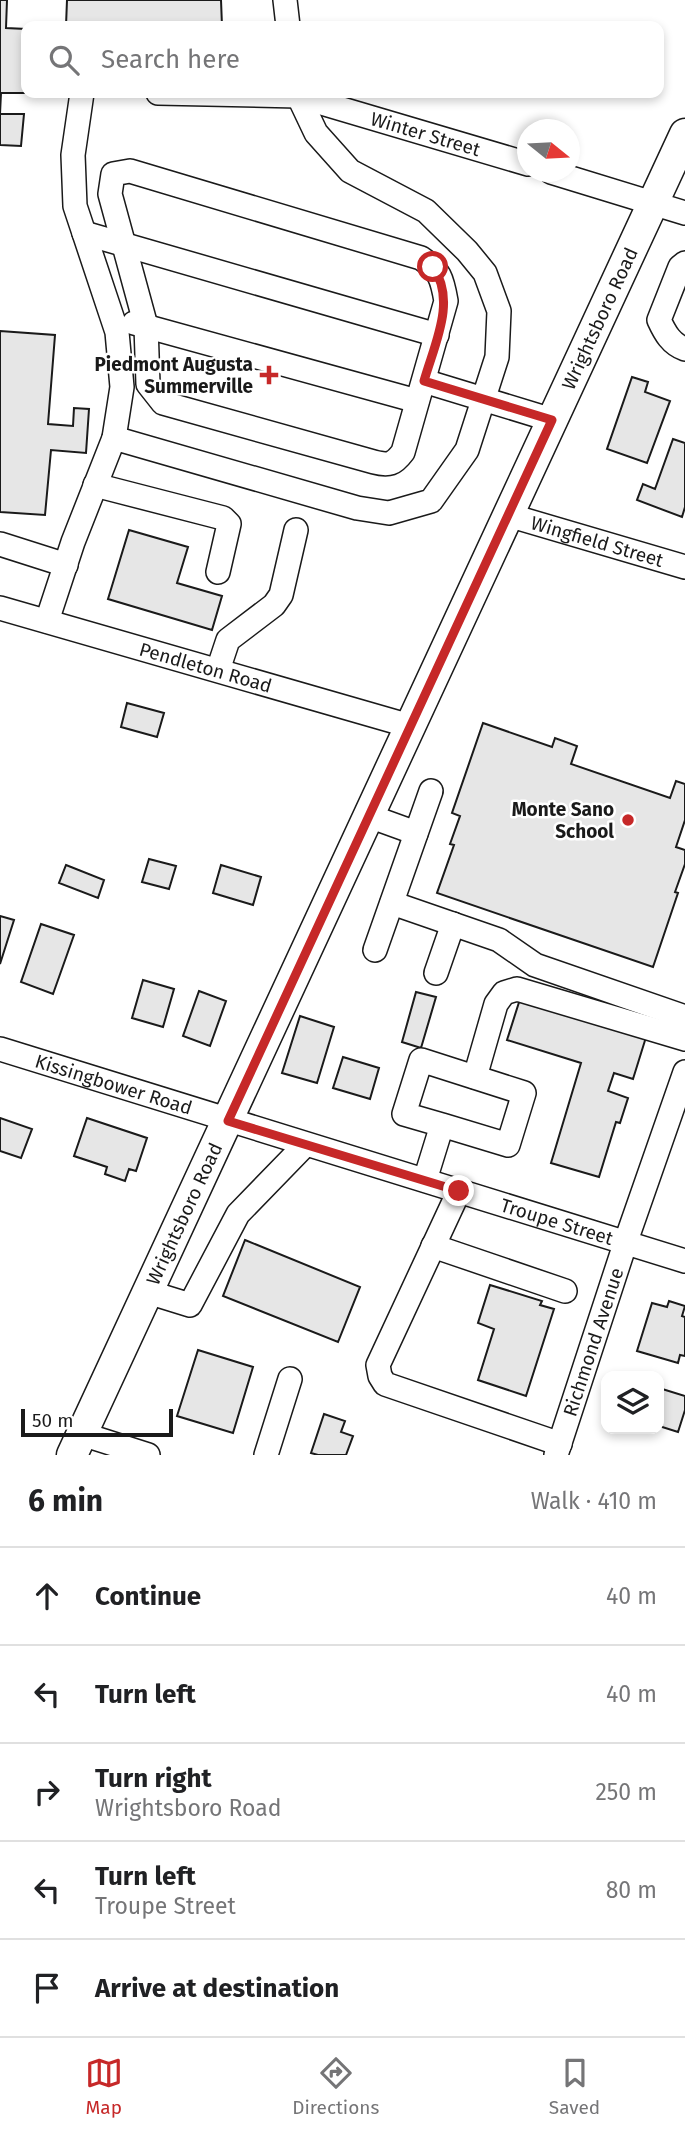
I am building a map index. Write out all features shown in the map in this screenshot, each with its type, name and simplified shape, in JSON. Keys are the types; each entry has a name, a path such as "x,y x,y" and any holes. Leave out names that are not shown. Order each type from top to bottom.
{"main road":[{"name":"Wrightsboro Road","path":"77,1445 685,134"}],"street":[{"path":"285,0 287,21"},
{"path":"47,621 114,438 122,387 117,332 75,206 73,155 81,98"},
{"path":"114,438 357,508 388,513 431,501 467,450 497,358 499,312 485,273 467,251 426,211 350,171 316,133 299,98"},
{"name":"Winter Street","path":"310,98 517,161"},
{"path":"130,171 421,258 433,267 442,279 446,301 403,452 396,462 386,465 163,403 149,384 146,326 110,194 113,174 130,171"},
{"path":"580,181 685,213"},
{"path":"84,233 437,335"},
{"path":"685,263 680,267 659,320 666,336 685,349"},
{"path":"111,317 420,391 485,398 552,420"},
{"path":"95,485 223,518 229,523 218,572"},
{"name":"Wingfield Street","path":"508,515 685,567"},
{"path":"218,670 228,640 274,605 281,595 296,530"},
{"path":"0,544 66,565"},
{"name":"Pendleton Road","path":"0,608 410,726"},
{"path":"375,950 431,791"},
{"path":"369,816 416,833"},
{"path":"392,903 499,940 535,965 685,1017"},
{"path":"436,973 453,924"},
{"path":"475,1077 496,1004 504,993 517,989 685,1039"},
{"name":"Kissingbower Road","path":"0,1049 228,1121"},
{"path":"421,1060 524,1093 508,1145 442,1125 404,1114 421,1060"},
{"name":"Richmond Avenue","path":"558,1450 626,1241 685,1072"},
{"name":"Troupe Street","path":"228,1121 685,1261"},
{"path":"425,1181 442,1125"},
{"path":"148,1292 190,1305 238,1214 304,1145"},
{"path":"459,1191 378,1365 380,1376 385,1384 558,1450"},
{"path":"433,1246 565,1291"},
{"path":"266,1455 290,1379"},
{"path":"77,1445 148,1455"}],"building":[{"path":"0,0 7,0 6,28 21,29 21,93 1,93 0,114"},
{"path":"67,0 221,0 222,21 66,21"},
{"path":"0,114 24,114 21,146 0,145"},
{"path":"0,331 55,335 48,424 73,426 74,408 89,409 86,453 51,450 45,515 0,512"},
{"path":"632,377 648,382 645,392 670,401 647,463 607,449"},
{"path":"673,439 685,443 685,507 682,517 637,500 643,484 655,489"},
{"path":"129,530 188,547 177,583 222,596 212,630 108,599"},
{"path":"127,703 164,713 157,737 121,727"},
{"path":"483,723 552,747 555,738 577,746 571,764 670,798 676,781 685,784 685,820 676,847 685,850 685,864 653,967 437,893 454,845 450,844 460,816 452,813"},
{"path":"149,859 176,866 169,889 142,882"},
{"path":"66,865 104,880 98,898 59,883"},
{"path":"221,865 261,877 253,905 213,893"},
{"path":"0,916 14,920 0,964"},
{"path":"41,924 74,935 53,994 21,982"},
{"path":"143,980 174,989 163,1027 132,1018"},
{"path":"199,991 226,1001 210,1046 183,1036"},
{"path":"416,992 436,997 421,1048 402,1042"},
{"path":"521,996 647,1034 633,1079 614,1073 608,1091 628,1098 620,1123 616,1122 599,1177 551,1163 581,1063 507,1040"},
{"path":"300,1016 334,1027 317,1083 282,1073"},
{"path":"343,1057 379,1068 370,1099 333,1088"},
{"path":"0,1118 32,1129 21,1158 0,1151"},
{"path":"87,1118 147,1138 136,1171 129,1169 125,1181 105,1174 107,1167 74,1156"},
{"path":"245,1240 360,1287 338,1342 223,1296"},
{"path":"490,1285 542,1301 540,1305 554,1309 526,1396 478,1380 494,1329 478,1323"},
{"path":"669,1301 685,1306 682,1316 685,1317 685,1356 680,1355 678,1363 637,1351 652,1303 667,1307"},
{"path":"198,1350 253,1367 233,1433 177,1416"},
{"path":"664,1390 685,1396 685,1410 678,1432 664,1428"},
{"path":"324,1414 345,1421 341,1432 353,1436 346,1455 311,1453"}],"place":[{"name":"Piedmont Augusta Summerville","path":"269,375"},
{"name":"Monte Sano School","path":"628,820"}],"route":[{"path":"433,267 442,279 446,301 424,381 552,420 228,1121 459,1191"}]}
